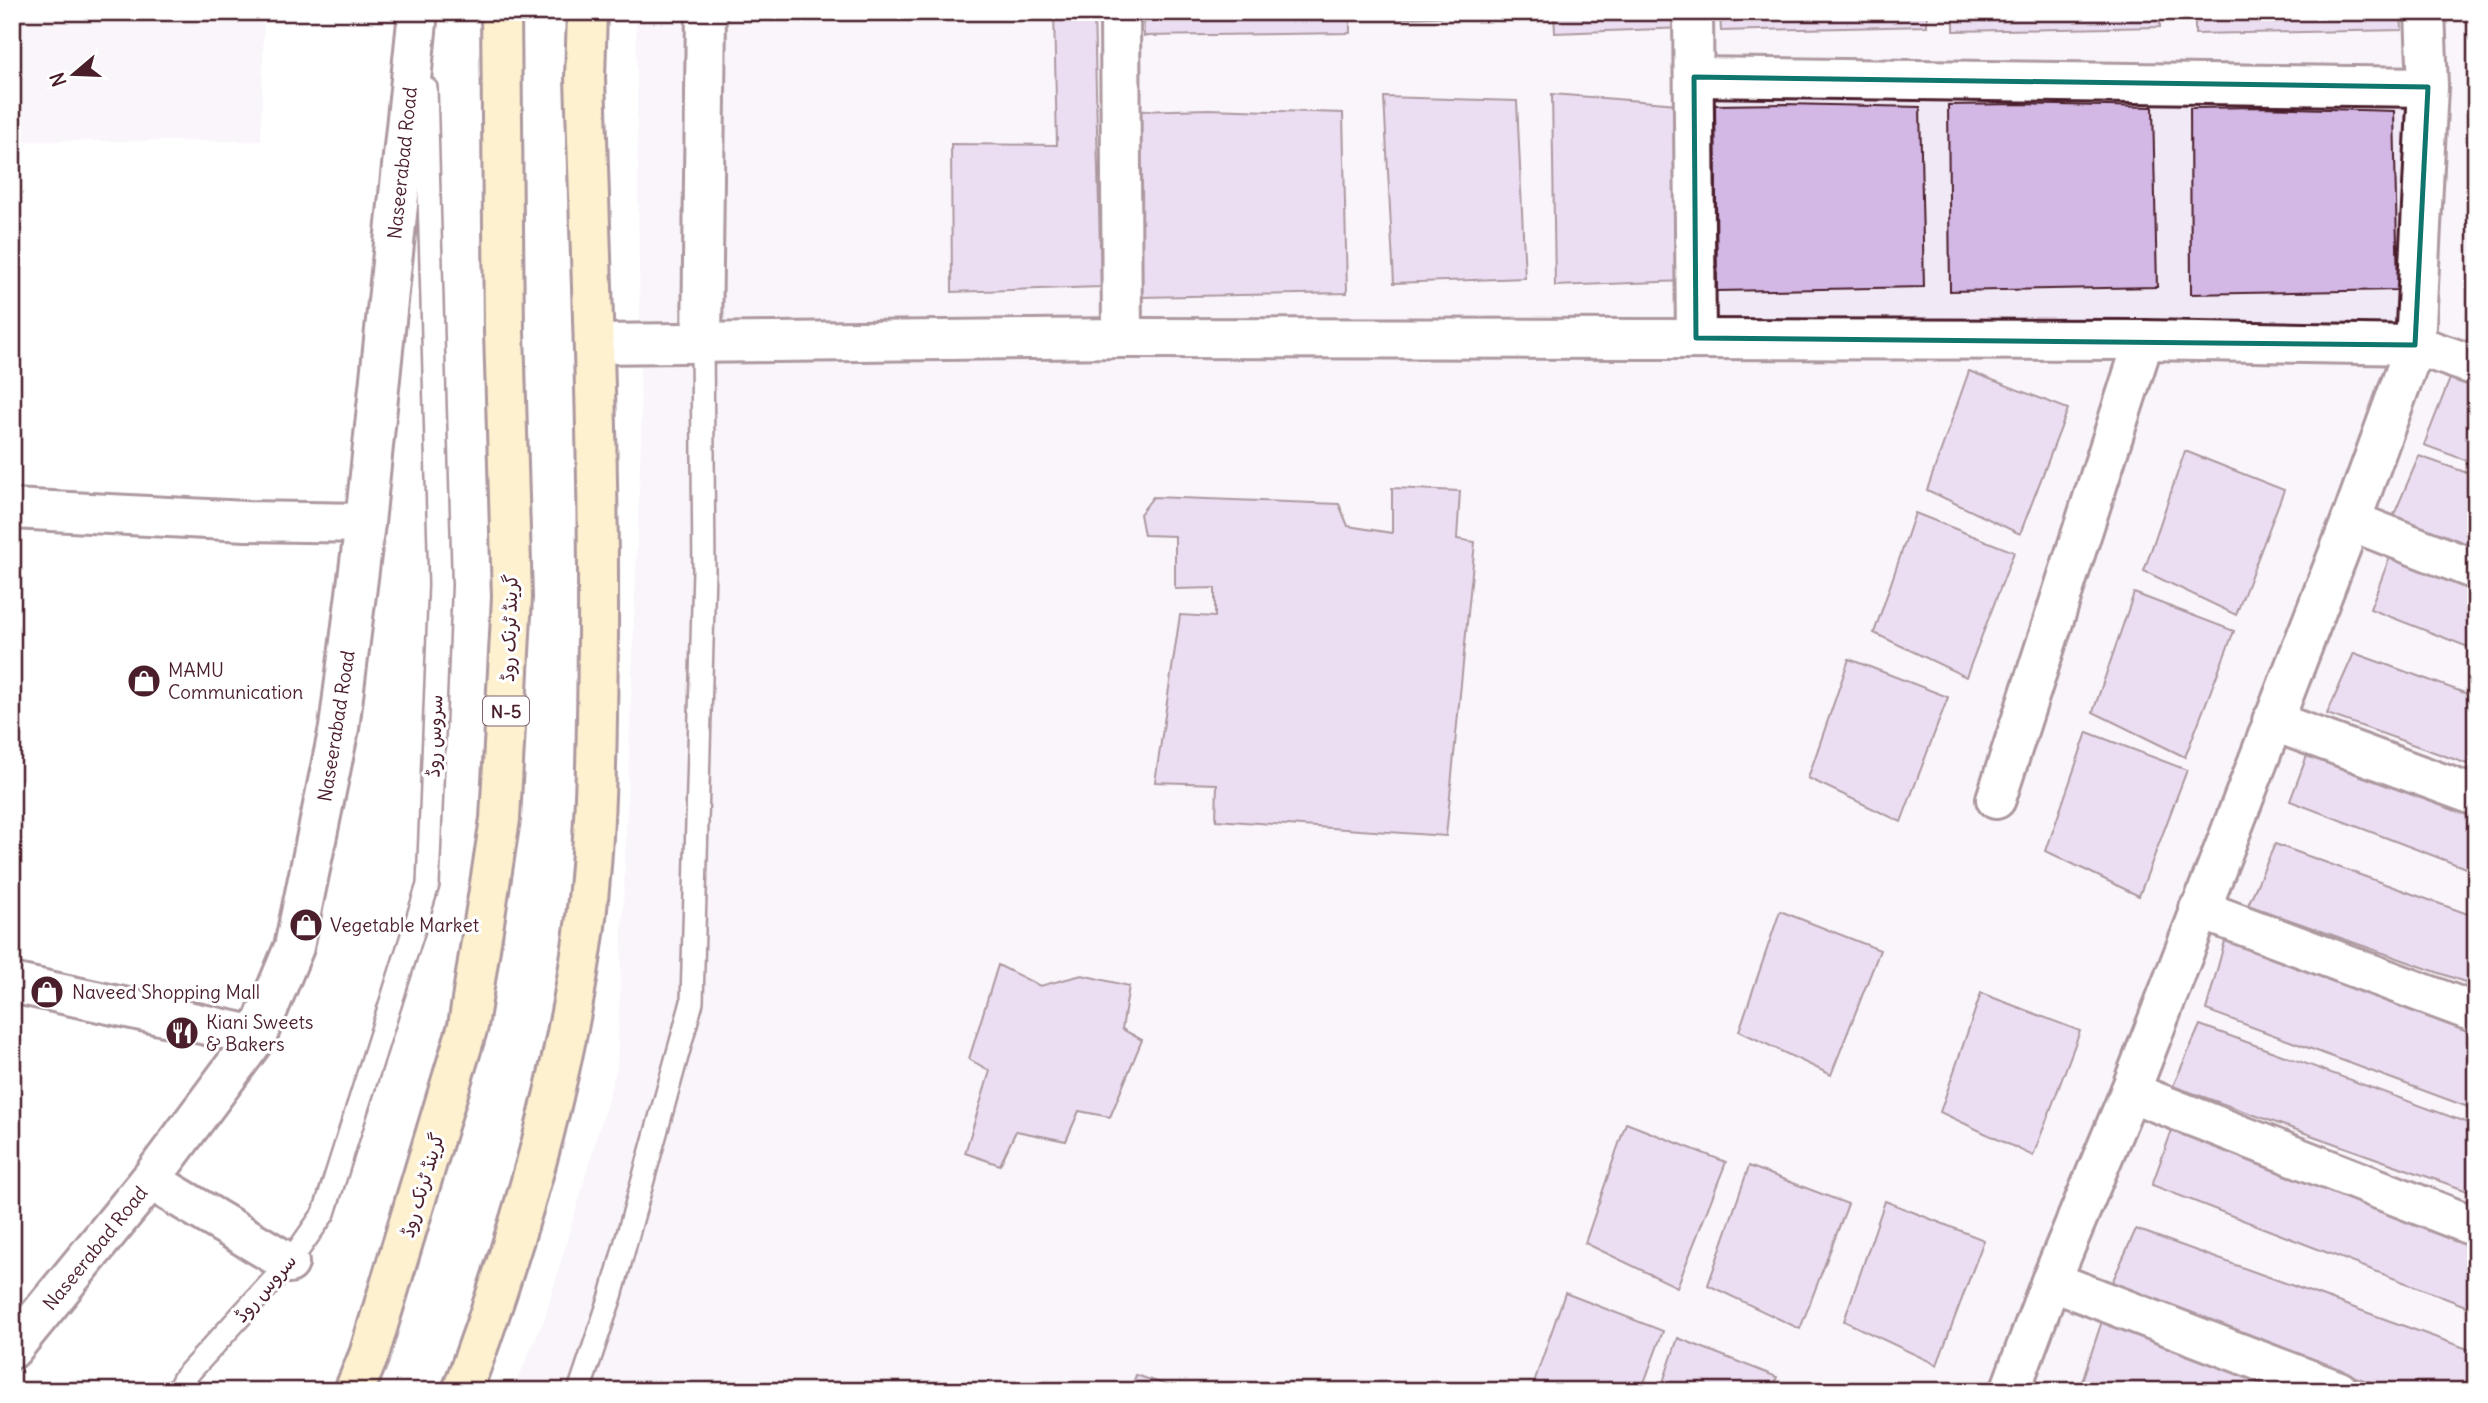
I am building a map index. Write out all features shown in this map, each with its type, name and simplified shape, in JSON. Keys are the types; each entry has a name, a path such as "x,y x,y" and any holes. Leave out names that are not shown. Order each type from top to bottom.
{"highway":[{"name":"گرینڈ ٹرنک روڈ","path":"354,1391 373,1342 468,1026 499,819 512,597 504,332 500,12"},
{"path":"463,1391 492,1311 560,1073 585,926 597,786 599,493 585,78 587,12"}],"street":[{"name":"Naseerabad Road","path":"12,1349 150,1180 257,1036 294,947 339,728 365,523 418,12"},
{"path":"702,343 706,12"},
{"path":"1120,12 1122,338"},
{"path":"1693,12 1696,338"},
{"path":"2010,1391 2051,1281 2130,1092 2351,521 2415,345 2428,87 2426,12"},
{"path":"1694,77 2428,87"},
{"path":"594,344 1122,338 2144,341 2415,345 2476,366"},
{"path":"1996,799 2144,341"},
{"path":"12,509 246,522 365,523"},
{"path":"2351,521 2476,570"},
{"path":"2272,721 2476,796"},
{"path":"2199,909 2476,1013"},
{"path":"12,983 257,1036"},
{"path":"2130,1092 2476,1227"},
{"path":"150,1180 289,1263"},
{"path":"2051,1281 2339,1391"}],"lane":[{"name":"سروس روڈ","path":"177,1391 184,1378 289,1263 324,1213 428,885 440,585 424,12"},
{"path":"579,1391 611,1296 692,1002 704,570 702,343"}],"highlighted area":[{"path":"1694,77 2428,87 2415,345 1696,338"}],"shaded area":[{"path":"12,12 264,12 261,141 12,141"},
{"path":"636,12 2476,12 2476,1391 512,1391 544,1320 617,1067 641,438"}],"building":[{"path":"1054,12 1094,12 1101,287 952,292 951,144 1057,145"},
{"path":"1143,12 1350,12 1350,33 1144,36"},
{"path":"1386,12 1517,12 1517,13 1387,19"},
{"path":"1554,12 1685,12 1685,28 1555,33"},
{"path":"1720,12 1927,12 1927,26 1721,31"},
{"path":"1954,12 2160,12 2160,27 1954,31"},
{"path":"2195,12 2401,12 2402,30 2195,34"},
{"path":"1552,94 1678,104 1685,281 1555,286"},
{"path":"1384,97 1517,101 1525,278 1394,283"},
{"path":"1715,105 1920,107 1924,287 1717,291"},
{"path":"1948,105 2153,107 2157,287 1950,291"},
{"path":"2190,108 2394,111 2398,290 2191,294"},
{"path":"1208,109 1343,113 1347,293 1140,297 1138,111"},
{"path":"1969,371 2068,409 2020,534 1927,490"},
{"path":"2451,376 2476,385 2476,464 2424,445"},
{"path":"2185,451 2284,490 2236,615 2144,571"},
{"path":"2419,456 2476,476 2476,547 2393,517"},
{"path":"1392,488 1460,491 1457,539 1475,542 1446,836 1216,820 1217,784 1155,782 1180,615 1215,617 1215,588 1175,589 1175,536 1144,535 1140,514 1153,497 1339,504 1348,526 1392,533"},
{"path":"1915,513 2014,552 1966,677 1874,633"},
{"path":"2391,554 2476,585 2476,650 2370,609"},
{"path":"2134,593 2234,631 2185,757 2093,712"},
{"path":"2354,653 2476,697 2476,767 2327,714"},
{"path":"1849,659 1948,697 1901,822 1808,778"},
{"path":"2087,732 2187,770 2139,896 2046,851"},
{"path":"2311,745 2476,805 2476,872 2290,801"},
{"path":"2275,844 2476,917 2476,986 2248,905"},
{"path":"1780,911 1880,950 1831,1075 1739,1031"},
{"path":"2228,930 2476,1025 2476,1110 2206,1010"},
{"path":"998,965 1040,986 1082,975 1129,986 1122,1029 1142,1040 1110,1117 1079,1111 1066,1141 1016,1131 1000,1165 965,1153 990,1071 969,1059"},
{"path":"1981,993 2080,1031 2033,1156 1940,1112"},
{"path":"2200,1025 2476,1126 2476,1194 2173,1086"},
{"path":"1626,1123 1726,1162 1677,1287 1585,1243"},
{"path":"2172,1130 2476,1248 2476,1310 2152,1185"},
{"path":"1749,1166 1848,1204 1800,1329 1708,1285"},
{"path":"1885,1201 1984,1240 1937,1365 1844,1321"},
{"path":"2136,1229 2476,1352 2476,1391 2395,1391 2109,1289"},
{"path":"1565,1293 1663,1331 1641,1391 1531,1391"},
{"path":"2103,1318 2295,1391 2100,1391 2081,1384"},
{"path":"1678,1338 1777,1377 1772,1391 1660,1391"},
{"path":"1136,1375 1184,1391 1130,1391"}],"place":[{"name":"MAMU Communication","path":"144,681"},
{"name":"Vegetable Market","path":"306,925"},
{"name":"Naveed Shopping Mall","path":"47,992"},
{"name":"Kiani Sweets & Bakers","path":"182,1033"}]}
